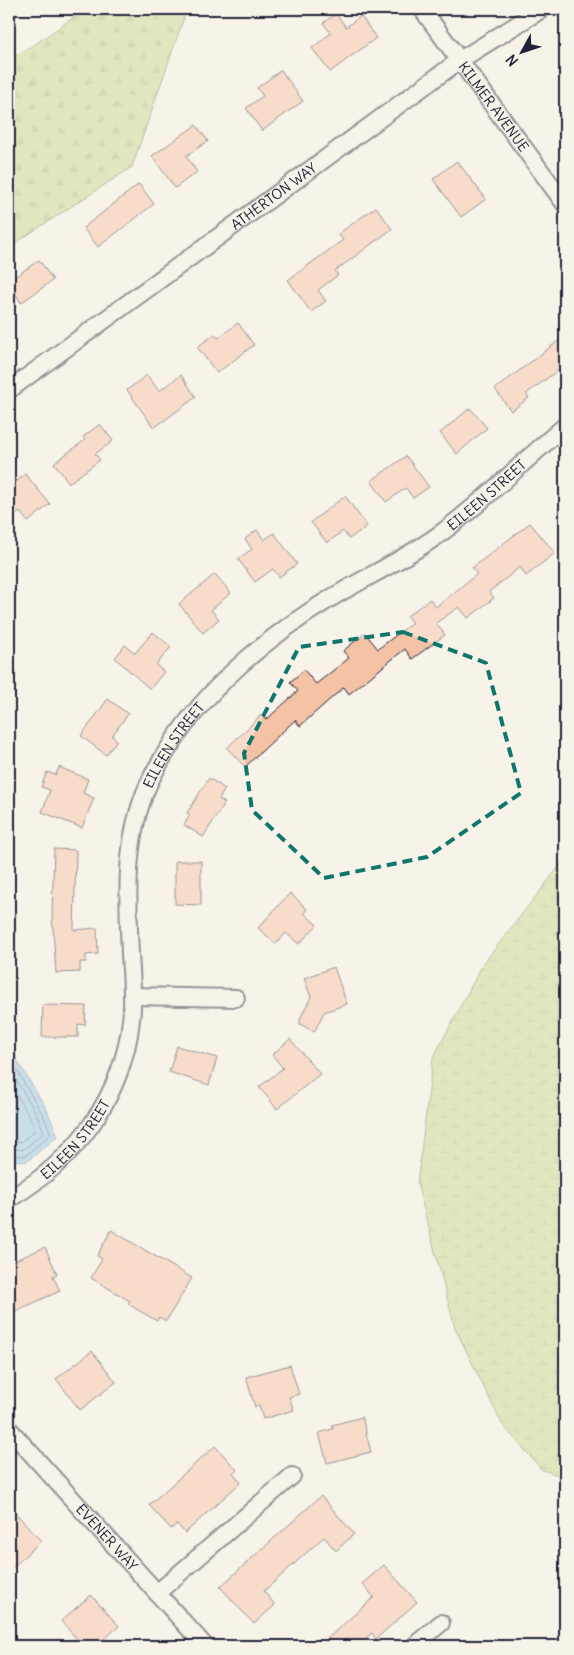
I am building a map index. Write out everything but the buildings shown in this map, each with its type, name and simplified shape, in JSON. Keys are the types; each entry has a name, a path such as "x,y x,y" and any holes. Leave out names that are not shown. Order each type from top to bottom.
{"street":[{"name":"KILMER AVENUE","path":"422,9 565,204"},
{"name":"ATHERTON WAY","path":"9,390 460,60 542,9"},
{"name":"EILEEN STREET","path":"9,1199 36,1183 65,1157 90,1127 110,1094 123,1058 131,1021 132,996 127,898 129,855 137,813 153,774 175,738 208,695 246,659 287,627 436,536 476,505 565,426"},
{"path":"132,996 236,998"},
{"name":"EVENER WAY","path":"9,1428 206,1646"},
{"path":"157,1593 292,1476"},
{"path":"414,1646 441,1623"}],"highlighted area":[{"path":"403,632 486,663 521,793 427,857 324,878 252,810 244,753 299,647"}],"green space":[{"path":"85,9 187,9 132,167 9,247 9,58 30,48"},
{"path":"565,859 565,1477 542,1470 502,1424 455,1328 417,1183 433,1058 483,964"}],"water":[{"path":"9,1031 17,1060 46,1108 58,1136 26,1162 9,1159"}]}
